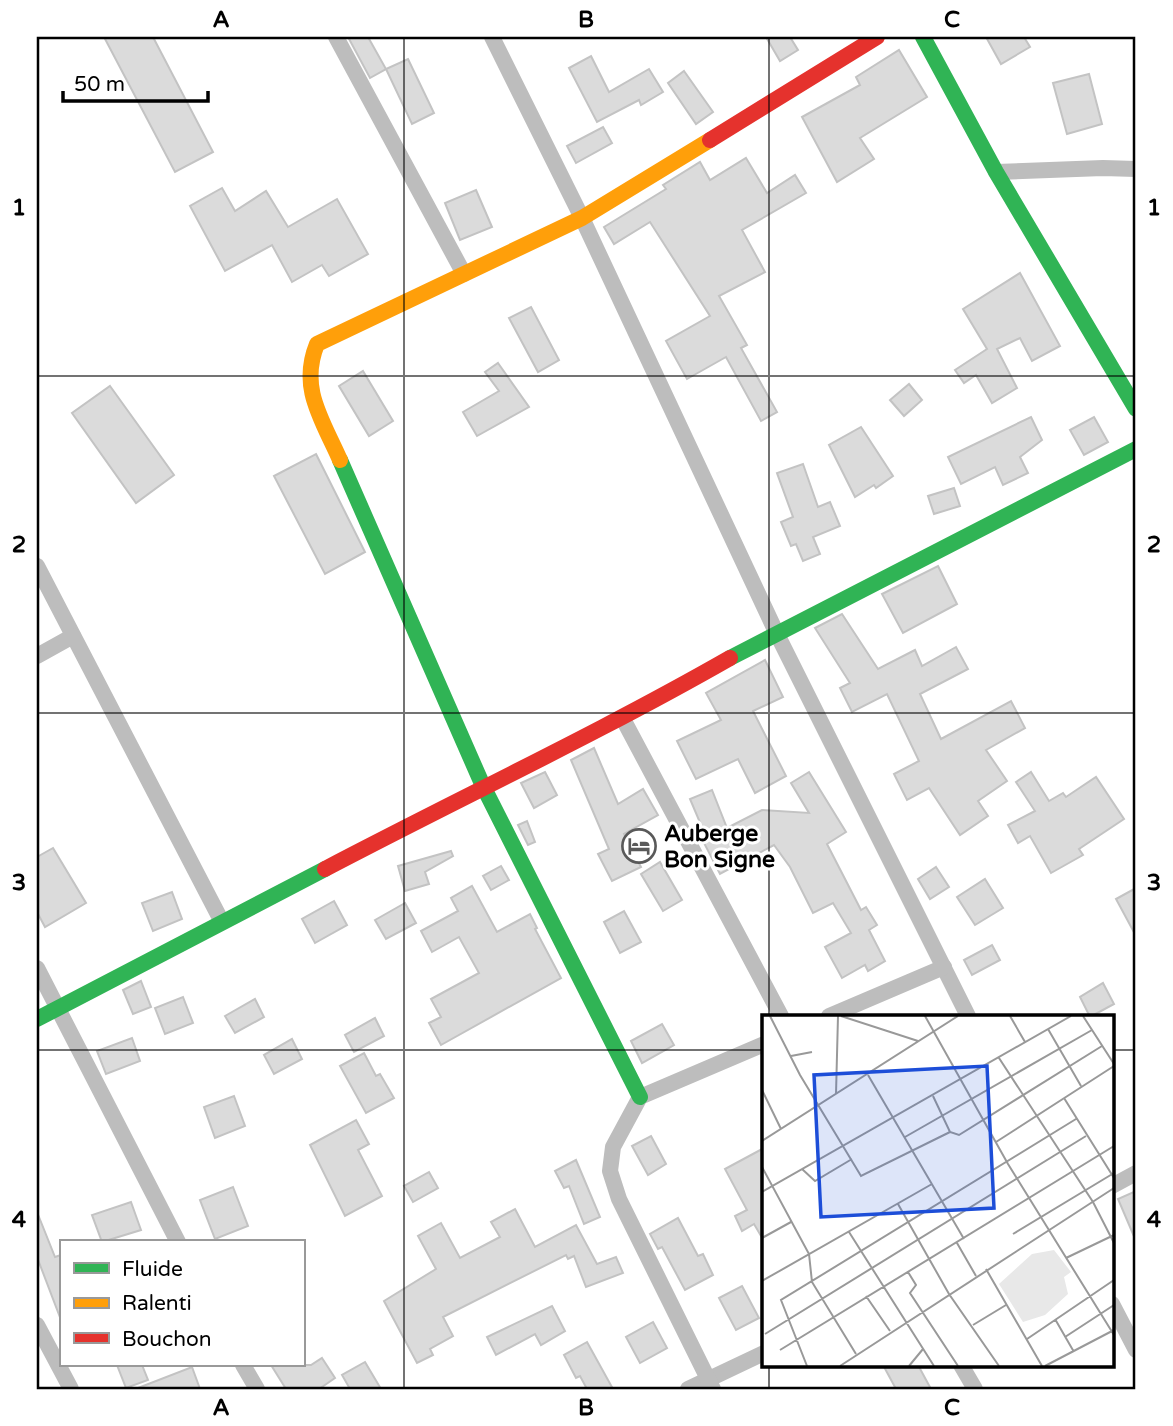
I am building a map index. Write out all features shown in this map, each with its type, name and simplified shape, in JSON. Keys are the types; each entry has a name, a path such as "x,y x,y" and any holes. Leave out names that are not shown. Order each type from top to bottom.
{"main road":[{"path":"640,1097 483,786 310,391 309,364 317,344 582,218 877,37"},
{"path":"923,37 996,172 1136,409"},
{"path":"37,1019 483,786 623,719 776,632 1136,449"}],"street":[{"path":"336,37 464,274"},
{"path":"492,37 582,218 776,632 967,1015"},
{"path":"996,172 1103,167 1136,169"},
{"path":"37,566 222,922"},
{"path":"37,656 73,636"},
{"path":"623,719 780,1015"},
{"path":"834,1015 944,967"},
{"path":"37,968 177,1240"},
{"path":"710,1384 619,1199 610,1171 613,1147 640,1097 762,1045"},
{"path":"1114,1185 1136,1173"},
{"path":"1114,1308 1136,1350"},
{"path":"37,1325 71,1389"},
{"path":"688,1389 710,1384 762,1354"},
{"path":"244,1366 257,1389"},
{"path":"962,1366 975,1389"}],"building":[{"path":"104,37 153,37 213,152 175,172"},
{"path":"348,37 368,37 386,69 370,78"},
{"path":"766,37 790,37 798,50 780,61"},
{"path":"986,37 1024,37 1030,47 1001,64"},
{"path":"899,50 927,97 860,138 874,159 837,182 802,117 860,85 856,77"},
{"path":"591,56 609,92 649,69 663,92 641,105 639,100 597,122 569,68"},
{"path":"408,59 434,113 412,124 386,69"},
{"path":"684,71 713,112 696,124 668,83"},
{"path":"1089,74 1102,124 1067,134 1053,83"},
{"path":"603,127 612,143 576,163 567,146"},
{"path":"746,158 767,193 795,175 806,193 742,230 765,272 719,296 747,345 741,348 777,412 761,421 726,357 687,379 666,341 710,316 650,222 614,244 604,227 666,189 663,185 700,162 710,180"},
{"path":"222,188 235,211 266,191 288,227 337,199 368,254 329,276 322,265 292,282 272,245 225,271 190,206"},
{"path":"476,190 492,227 460,240 445,203"},
{"path":"1020,273 1060,346 1032,361 1020,338 997,349 1017,388 992,403 976,375 964,383 955,370 987,349 963,309"},
{"path":"531,307 559,360 538,372 509,318"},
{"path":"498,363 529,407 477,436 463,412 499,391 485,372"},
{"path":"363,371 393,421 369,436 339,386"},
{"path":"909,384 922,400 904,416 890,400"},
{"path":"110,386 174,475 136,503 72,413"},
{"path":"1031,417 1042,440 1020,457 1028,473 1003,485 995,467 961,484 948,457"},
{"path":"1094,417 1108,442 1084,455 1070,430"},
{"path":"861,427 893,476 876,488 874,485 855,497 829,445"},
{"path":"316,454 365,552 325,574 274,476"},
{"path":"803,464 818,507 830,502 840,526 813,537 820,554 803,561 796,544 791,546 781,522 793,517 777,473"},
{"path":"954,488 960,506 934,514 928,496"},
{"path":"938,566 957,604 903,633 882,594"},
{"path":"842,614 878,669 915,650 922,666 956,647 968,669 920,694 941,739 1011,701 1025,728 986,750 1007,781 978,801 988,816 960,835 929,788 907,800 894,774 919,761 887,694 852,712 840,688 850,683 815,628"},
{"path":"765,660 783,697 753,711 786,776 755,793 738,759 696,779 677,741 721,720 706,693"},
{"path":"594,748 618,804 643,789 658,815 624,834 641,867 612,881 598,854 609,849 571,760"},
{"path":"545,772 557,795 534,808 521,783"},
{"path":"809,772 846,832 827,844 861,910 866,907 877,925 869,930 885,961 868,971 865,965 842,978 825,947 851,933 833,903 813,913 790,867 774,845 720,874 703,841 707,839 690,799 712,790 727,828 762,810 809,813 791,783"},
{"path":"1031,772 1049,801 1063,793 1066,797 1096,777 1124,819 1079,849 1083,855 1051,873 1030,836 1018,843 1008,825 1035,811 1016,782"},
{"path":"527,821 535,842 528,845 518,825"},
{"path":"53,848 86,903 45,927 37,912 37,857"},
{"path":"451,851 453,856 425,872 429,884 405,891 398,866"},
{"path":"660,862 682,900 663,911 641,874"},
{"path":"501,866 509,880 491,890 483,876"},
{"path":"936,867 949,887 930,899 918,879"},
{"path":"985,879 1003,908 975,925 957,897"},
{"path":"472,886 497,932 530,914 561,978 441,1045 429,1023 441,1017 431,999 479,973 459,937 432,952 421,931 458,911 451,898"},
{"path":"1136,888 1136,936 1116,899"},
{"path":"172,892 182,919 153,931 142,903"},
{"path":"334,901 347,925 315,943 302,919"},
{"path":"405,903 416,923 386,939 375,920"},
{"path":"624,911 641,942 620,953 604,922"},
{"path":"992,945 1000,960 972,975 964,960"},
{"path":"141,981 151,1007 133,1014 123,990"},
{"path":"1103,983 1114,1004 1089,1015 1080,997"},
{"path":"183,997 193,1023 165,1034 155,1008"},
{"path":"255,999 264,1017 235,1033 225,1016"},
{"path":"375,1018 384,1036 354,1052 345,1035"},
{"path":"662,1024 674,1045 642,1063 631,1041"},
{"path":"132,1038 140,1061 106,1074 97,1051"},
{"path":"292,1039 302,1059 274,1074 264,1055"},
{"path":"364,1053 376,1076 380,1074 394,1098 366,1113 340,1066"},
{"path":"234,1096 245,1126 215,1138 204,1107"},
{"path":"356,1120 369,1144 358,1150 382,1196 345,1216 310,1145"},
{"path":"651,1136 666,1164 648,1175 632,1146"},
{"path":"762,1149 762,1238 754,1224 742,1231 735,1216 747,1210 725,1169"},
{"path":"576,1160 600,1217 584,1224 569,1186 564,1188 555,1171"},
{"path":"429,1172 438,1188 413,1202 404,1186"},
{"path":"233,1187 248,1226 215,1239 200,1200"},
{"path":"1136,1191 1136,1241 1118,1199"},
{"path":"131,1202 141,1230 101,1240 92,1215"},
{"path":"515,1209 535,1247 576,1225 597,1264 616,1257 623,1273 586,1287 574,1256 568,1259 566,1255 443,1317 453,1336 430,1349 433,1355 417,1363 384,1301 436,1269 418,1236 441,1223 460,1258 500,1237 491,1222"},
{"path":"37,1212 55,1257 60,1255 60,1317 37,1257"},
{"path":"678,1218 698,1256 703,1254 713,1275 685,1290 662,1247 658,1249 650,1234"},
{"path":"742,1286 759,1318 736,1330 719,1298"},
{"path":"552,1306 565,1331 541,1345 535,1334 496,1355 487,1337"},
{"path":"653,1322 667,1348 640,1363 626,1337"},
{"path":"587,1342 613,1389 587,1389 580,1376 576,1378 564,1355"},
{"path":"322,1358 335,1378 319,1389 286,1389 272,1366 304,1366"},
{"path":"365,1362 381,1389 350,1389 342,1375"},
{"path":"117,1366 142,1366 148,1380 126,1388"},
{"path":"884,1366 919,1366 931,1389 896,1389"},
{"path":"192,1367 200,1389 138,1389 138,1388"}],"traffic: fast":[{"path":"923,37 996,172 1136,409"},
{"path":"730,658 1136,449"},
{"path":"340,460 483,786 640,1097"},
{"path":"37,1019 325,869"}],"traffic: slow":[{"path":"340,460 320,417 312,389 310,375 317,344 582,218 710,140"}],"traffic: jam":[{"path":"710,140 877,37"},
{"path":"325,869 730,658"}],"place":[{"name":"Auberge Bon Signe","path":"639,846"}]}
